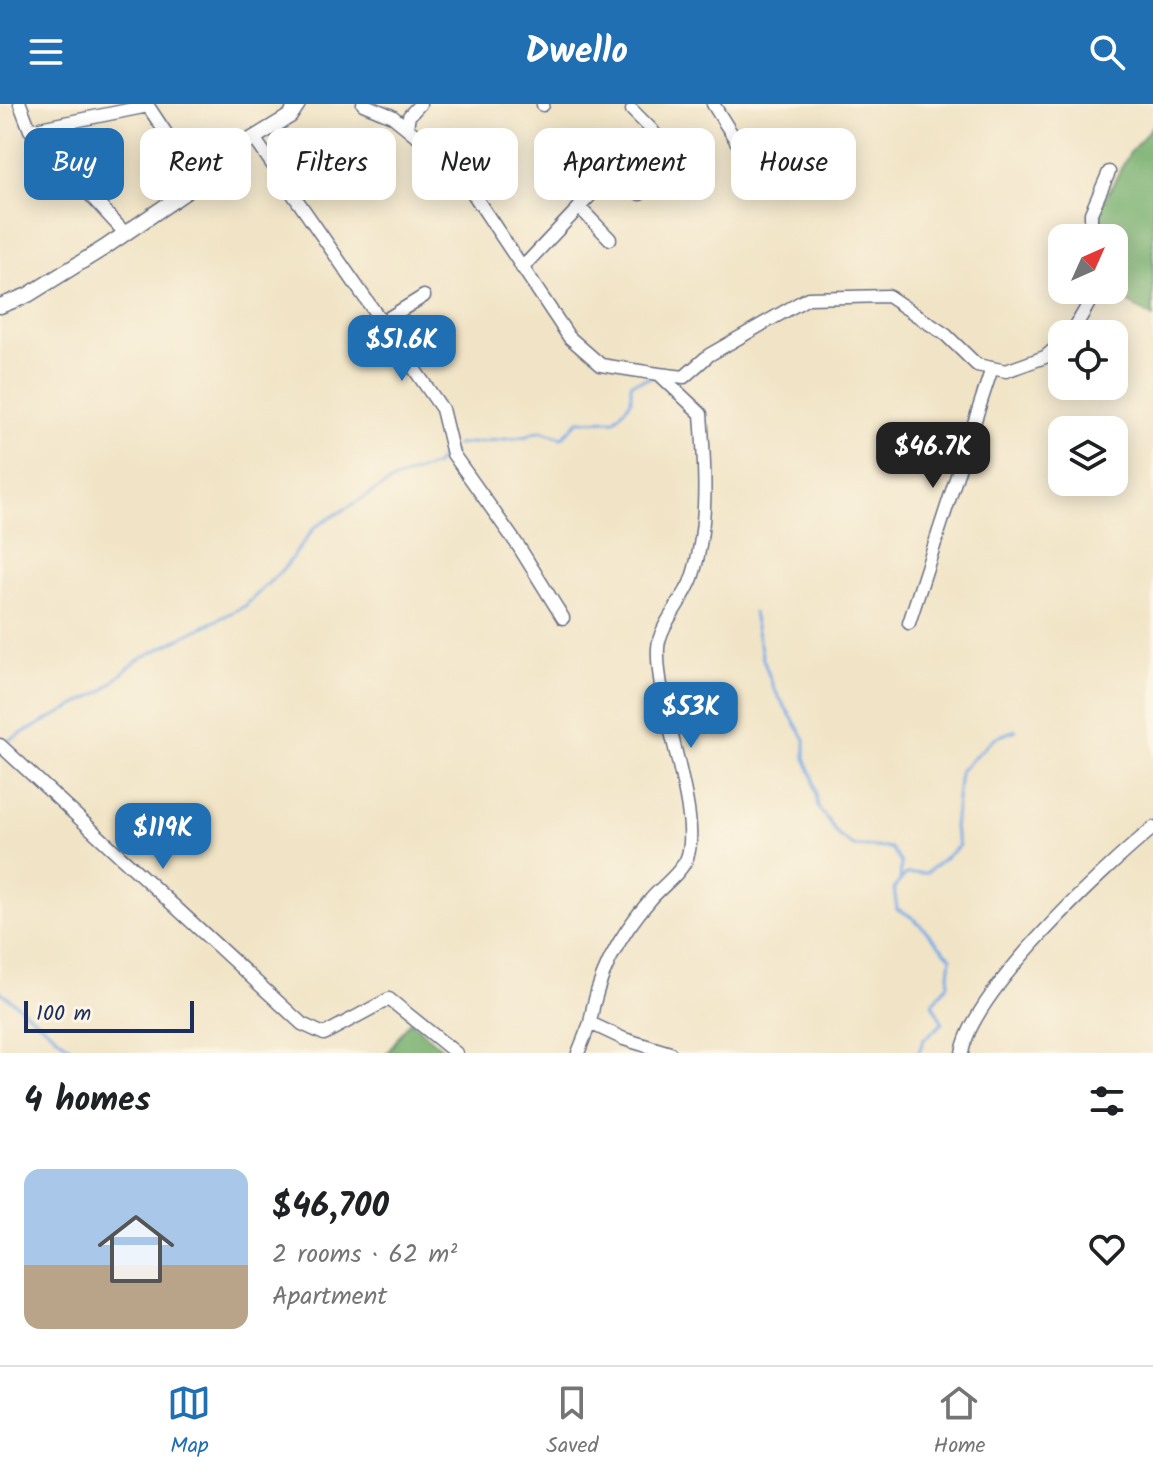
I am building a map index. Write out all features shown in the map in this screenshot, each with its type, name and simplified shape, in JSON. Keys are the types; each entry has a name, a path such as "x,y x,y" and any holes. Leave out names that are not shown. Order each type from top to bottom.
{"street":[{"path":"20,104 29,128"},
{"path":"251,140 290,116 298,104"},
{"path":"363,104 392,116 456,168 569,337 601,365 684,377 709,355 808,298 844,296 888,296 946,335 977,365 1006,371 1048,354"},
{"path":"407,127 409,116 420,104"},
{"path":"713,104 731,133"},
{"path":"40,128 148,106 163,128"},
{"path":"632,110 650,128"},
{"path":"254,138 442,409 453,454 519,547 563,618"},
{"path":"1091,224 1091,213 1109,172"},
{"path":"95,200 124,232"},
{"path":"0,306 58,278 173,200"},
{"path":"522,268 586,200"},
{"path":"579,207 610,239"},
{"path":"382,322 424,296"},
{"path":"909,623 992,368"},
{"path":"578,1053 590,1023 597,983 612,954 648,902 685,862 691,841 670,739 658,645 693,574 705,465 701,414 659,374"},
{"path":"0,745 302,1024 324,1034 389,999 456,1053"},
{"path":"962,1053 966,1032 997,988 1073,902 1153,828"},
{"path":"590,1023 624,1039 670,1053"}],"green space":[{"path":"1153,126 1153,318 1128,302 1128,224 1100,224 1099,210 1130,152"},
{"path":"410,1021 447,1053 387,1053"}],"waterway":[{"path":"456,445 523,437 540,431 562,438 578,421 615,420 631,401 631,383 653,377"},
{"path":"7,741 103,691 137,660 245,606 285,567 315,527 395,479 436,465 449,447"},
{"path":"753,613 763,659 774,689 805,739 805,758 813,777 818,807 840,837 854,846 891,848 901,863 900,881"},
{"path":"919,1053 923,1040 943,1023 932,1004 948,984 951,957 920,924 897,909 894,888 906,874 926,873 959,846 954,828 960,771 994,738 1016,730"},
{"path":"0,991 77,1053"}]}
